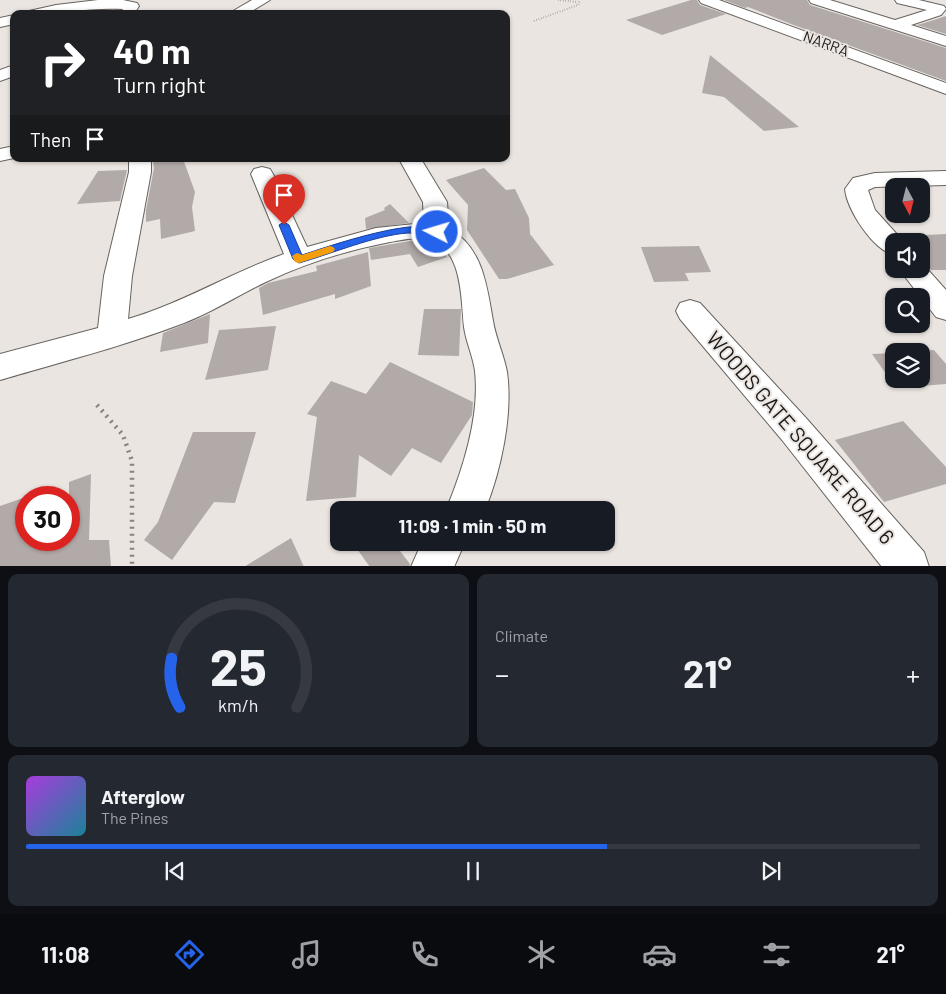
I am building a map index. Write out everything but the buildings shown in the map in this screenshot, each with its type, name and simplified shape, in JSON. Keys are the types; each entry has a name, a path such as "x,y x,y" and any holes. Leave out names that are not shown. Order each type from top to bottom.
{"street":[{"path":"243,10 264,0"},
{"name":"NARRA","path":"706,0 946,89"},
{"path":"816,0 946,41"},
{"path":"896,25 936,12 939,9 902,0"},
{"path":"56,10 111,1 130,5"},
{"path":"112,335 118,276 140,172 140,162"},
{"path":"412,162 435,202 437,232"},
{"path":"262,174 299,259"},
{"path":"885,237 861,209 856,197 856,189 861,183 875,180 946,178"},
{"path":"0,366 112,335 177,314 263,272 299,259 387,234 409,230 437,232 455,244 464,257 491,374 489,426 471,501"},
{"path":"920,278 946,309"},
{"name":"WOODS GATE SQUARE ROAD 6","path":"690,311 781,414 909,566"},
{"path":"430,566 439,551"}],"path":[{"path":"534,21 578,5 579,1 558,0"},
{"path":"97,406 123,435 132,461 132,566"}],"slow traffic":[{"path":"297,256 299,259 330,249"}],"route":[{"path":"284,225 299,259 346,244 387,234 409,230 437,232"}]}
